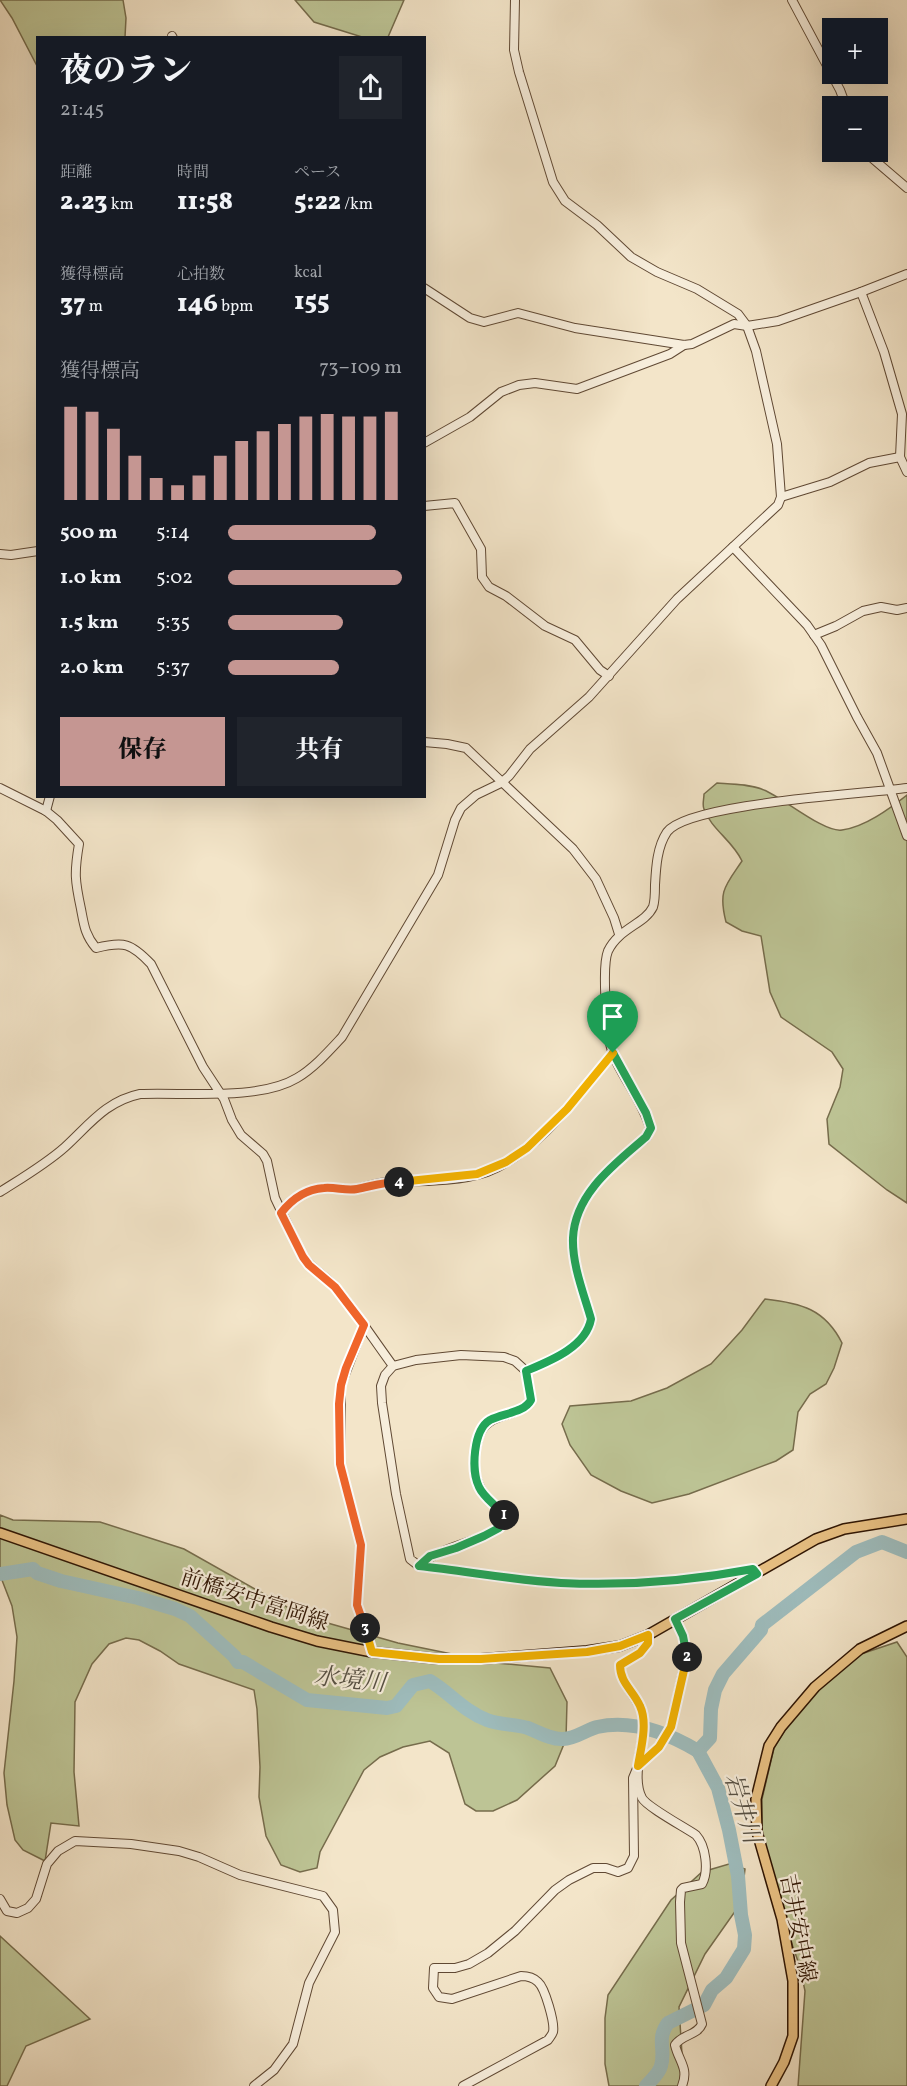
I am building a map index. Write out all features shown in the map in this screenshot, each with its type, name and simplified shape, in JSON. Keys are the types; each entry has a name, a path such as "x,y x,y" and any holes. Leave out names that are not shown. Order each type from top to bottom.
{"main road":[{"name":"前橋安中富岡線","path":"0,1533 317,1641 372,1652 439,1659 481,1659 587,1652 620,1646 648,1635 816,1539 844,1529 907,1519"},
{"name":"吉井安中線","path":"775,2084 793,2036 793,1982 782,1919 757,1832 756,1799 769,1746 815,1687 860,1649 907,1626"}],"street":[{"path":"0,1192 56,1154 91,1120 124,1097 140,1094 248,1092 271,1088 297,1078 342,1037 438,875 461,808 476,795 501,783 509,776 530,748 583,703 677,599 772,511 781,497 777,444 756,351 747,326 738,315 697,289 657,272 631,257 597,225 565,201 553,182 514,50 515,0"},
{"path":"792,0 842,96"},
{"path":"877,162 907,188"},
{"path":"426,289 470,318 484,322 518,313 575,328 684,345 692,344 734,324 747,326 778,321 907,273"},
{"path":"861,292 884,352 902,414 900,457 907,472"},
{"path":"426,442 470,417 501,392 519,385 535,383 577,389 670,354 684,345"},
{"path":"781,497 830,482 869,463 900,457"},
{"path":"426,506 455,503 481,549 482,577 489,587 506,596 545,626 575,640 600,670 609,676"},
{"path":"733,548 821,645 856,717 878,753 907,836"},
{"path":"0,554 11,555 36,551"},
{"path":"814,635 863,611 881,607 897,610 907,608"},
{"path":"426,742 466,748 573,849 596,879 619,934"},
{"path":"0,788 46,811 79,844 74,883 87,938 96,948 118,943 138,950 151,964 203,1067 220,1092 241,1135 263,1154 267,1161 275,1198 303,1257 335,1287 393,1366"},
{"path":"526,1371 572,1347 583,1339 589,1329 591,1319 574,1254 573,1238 577,1219 583,1202 601,1178 646,1137 651,1128 646,1113 613,1053 606,1030 605,977 607,953 619,934 646,916 653,907 661,842 669,830 679,822 726,810 781,801 907,788"},
{"path":"46,811 49,798"},
{"path":"281,1213 291,1201 301,1194 324,1188 357,1189 385,1182 408,1183 487,1172 527,1148 567,1109 613,1053"},
{"path":"364,1325 341,1385 340,1464 361,1545 357,1605 372,1652"},
{"path":"419,1566 430,1556 484,1536 499,1528 505,1521 504,1514 478,1486 475,1469 476,1445 482,1427 489,1421 528,1406 531,1400 526,1371 515,1361 504,1357 461,1355 416,1360 393,1366 385,1375 381,1386 402,1529 410,1559 419,1566 562,1583 622,1583 705,1578 753,1569 757,1574"},
{"path":"463,2086 549,2040 553,2032 553,2025 543,1987 529,1976 521,1976 446,1999 438,1997 433,1988 434,1968 455,1968 469,1964 488,1953 515,1931 555,1890 593,1868 606,1868 618,1872 628,1868 634,1856 632,1785 638,1766 659,1747 671,1727 687,1653 683,1636 675,1619"},
{"path":"648,1635 648,1643 640,1653 620,1665 624,1683 640,1705 644,1718 638,1766 639,1788 643,1800 696,1835 702,1842 705,1878 702,1884 681,1890 681,1943 702,2017 700,2028 679,2039 675,2045 678,2057 685,2069 686,2077 682,2086"},
{"path":"0,1899 7,1911 17,1913 28,1908 36,1899 47,1864 67,1844 85,1840 179,1851 240,1875 323,1896 333,1910 335,1932 309,1983 293,2044 274,2070 254,2086"}],"green space":[{"path":"0,0 123,0 126,18 125,36 36,36 36,64"},
{"path":"295,0 404,0 388,36 359,36 314,22"},
{"path":"717,783 759,788 814,821 842,830 868,821 907,795 907,1203 829,1144 827,1119 840,1087 843,1069 832,1052 781,1017 770,992 761,936 742,931 726,922 723,896 731,877 742,861 712,823 703,807 704,794"},
{"path":"765,1299 801,1306 820,1315 828,1322 842,1343 826,1384 810,1394 798,1412 793,1450 776,1461 689,1494 652,1503 621,1491 591,1475 570,1445 562,1424 570,1406 631,1401 667,1388 711,1364 742,1330"},
{"path":"0,1515 13,1520 100,1522 184,1549 303,1616 398,1643 496,1663 550,1668 567,1702 566,1739 555,1766 517,1800 493,1811 476,1811 465,1804 449,1753 430,1741 403,1747 380,1757 364,1770 320,1852 317,1868 300,1872 281,1865 266,1836 259,1797 260,1767 254,1690 179,1664 139,1640 126,1638 109,1644 92,1664 75,1702 74,1772 79,1826 51,1823 45,1861 23,1850 15,1840 7,1805 4,1773 17,1637 12,1606 0,1575"},
{"path":"897,1642 907,1657 907,2086 798,2086 805,1991 762,1833 762,1799 774,1748 785,1730 816,1691 861,1654"},
{"path":"729,1864 745,1869 741,1903 705,1954 679,2007 684,2086 609,2086 605,2064 605,2018 608,1995 671,1900 702,1872"},
{"path":"0,1936 90,2019 26,2046 7,2086 0,2086"}],"waterway":[{"name":"岩井川","path":"698,1751 710,1738 711,1709 715,1690 723,1674 761,1630 762,1625 856,1552 882,1542 907,1552"},
{"name":"水境川","path":"0,1574 33,1569 37,1573 61,1581 138,1598 175,1609 190,1616 238,1662 243,1662 307,1700 387,1708 396,1706 413,1685 430,1681 479,1717 492,1722 528,1728 563,1739 572,1738 597,1727 637,1726 662,1733 698,1751"},
{"name":"岩井川","path":"646,2086 660,2069 662,2039 668,2023 704,2005 712,1990 726,1978 744,1949 745,1935 738,1876 729,1830 718,1788 698,1751"}],"route":[{"path":"613,1053 646,1113 651,1128 646,1137 601,1178 583,1202 577,1219 573,1238 574,1254 591,1319 589,1329 583,1339 572,1347 526,1371 531,1400 528,1406 489,1421 482,1427 476,1445 475,1469 478,1486 504,1514 503,1525 456,1548 430,1556 419,1566 562,1583 622,1583 705,1578 753,1569 757,1574 675,1619 683,1636 687,1653 676,1708 671,1727 659,1747 638,1766 644,1718 640,1705 624,1683 620,1665 640,1653 648,1643 648,1635 620,1646 587,1652 481,1659 439,1659 372,1652 357,1605 357,1577 361,1545 340,1464 341,1385 364,1325 335,1287 303,1257 281,1213 291,1201 301,1194 324,1188 357,1189 385,1182 408,1183 487,1172 527,1148 567,1109 613,1053"}]}
